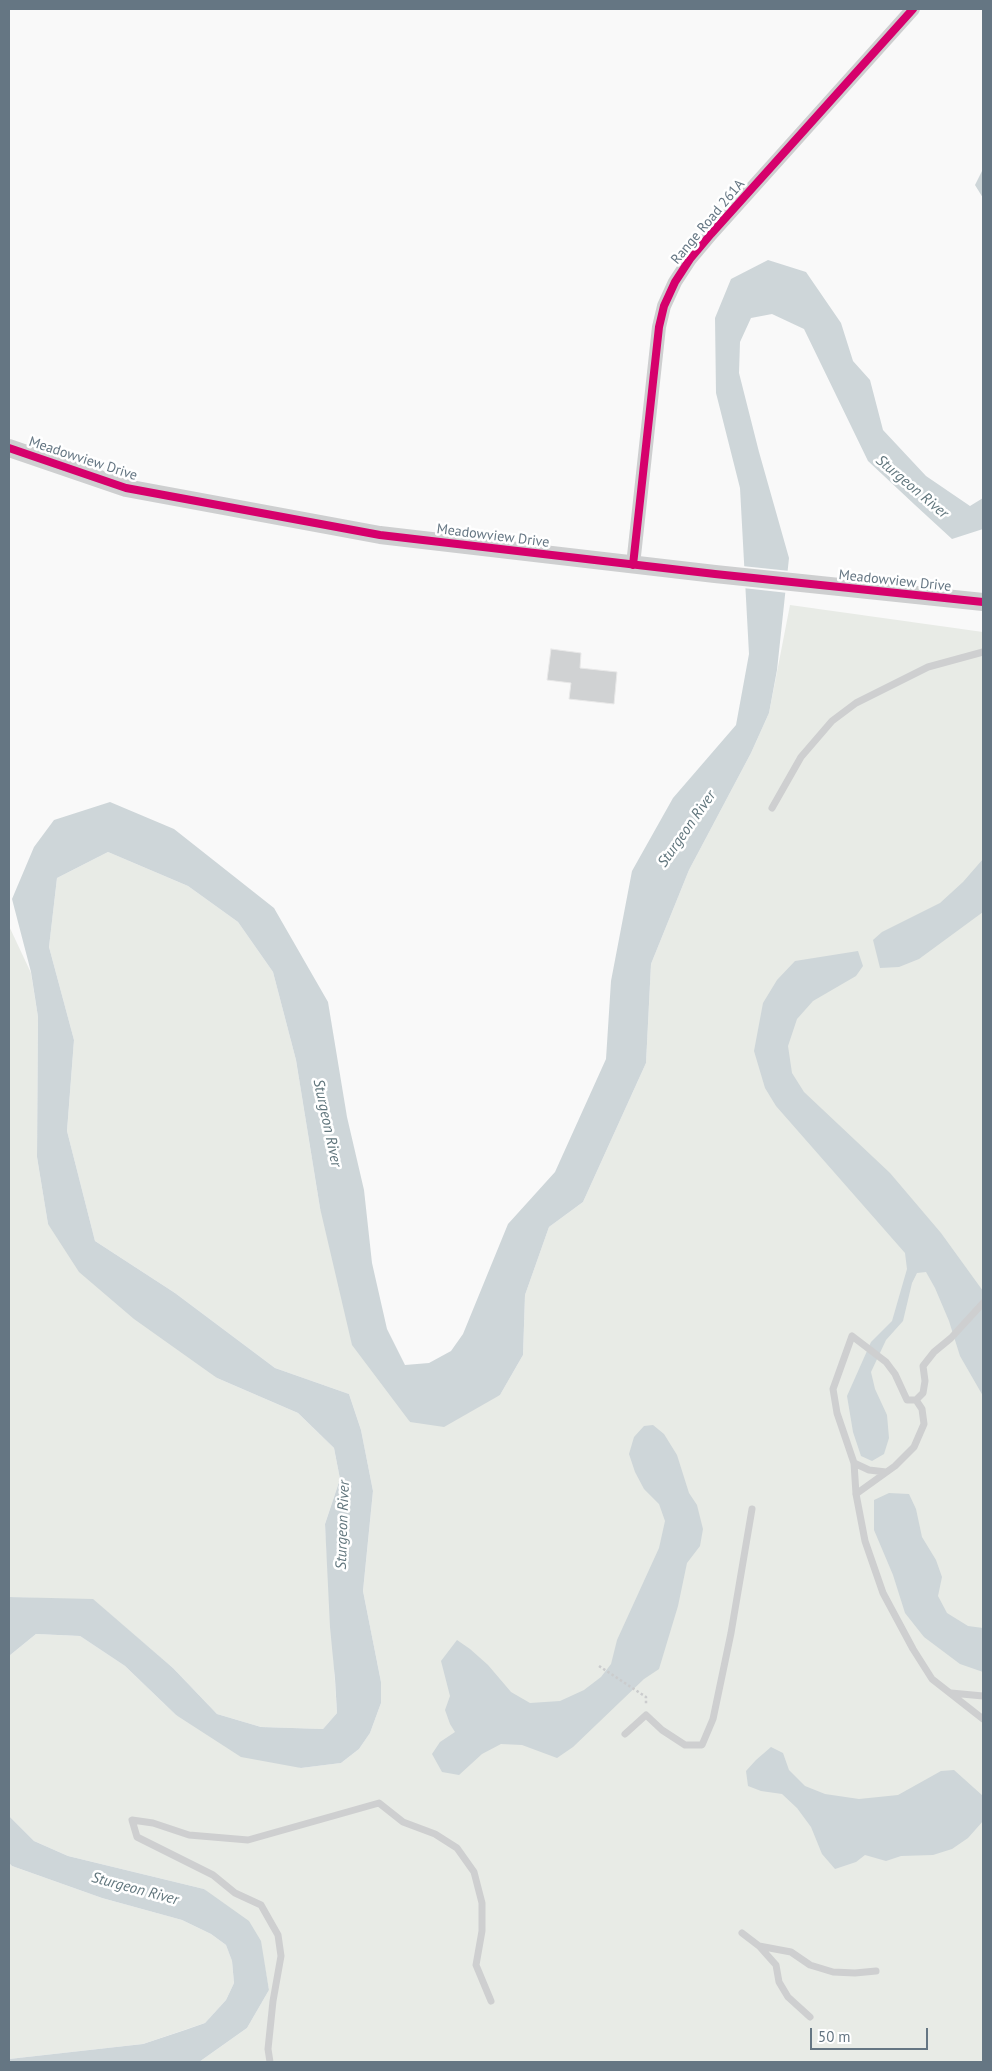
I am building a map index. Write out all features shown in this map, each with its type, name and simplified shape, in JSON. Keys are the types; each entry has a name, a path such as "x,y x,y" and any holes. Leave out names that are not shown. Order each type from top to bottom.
{"street":[{"name":"Range Road 261A","path":"633,565 659,327 664,306 675,282 690,259 711,234 913,9"},
{"name":"Meadowview Drive","path":"9,448 130,489 380,535 633,565 983,602"}],"lane":[{"path":"772,808 801,757 832,721 856,703 928,667 983,652"},
{"path":"983,1303 951,1338 934,1352 923,1366 925,1381 923,1393 916,1400 907,1400 895,1374 886,1362 852,1336 833,1389 837,1413 854,1463 856,1494 865,1541 883,1593 913,1649 932,1679 983,1719"},
{"path":"856,1494 895,1466 914,1447 924,1424 922,1409 916,1400"},
{"path":"854,1463 869,1470 886,1472"},
{"path":"625,1734 646,1715 662,1730 685,1745 702,1744 713,1719 729,1642 752,1509"},
{"path":"948,1692 960,1695 983,1696"},
{"path":"270,2062 268,2049 273,2001 281,1956 278,1935 261,1906 234,1893 213,1875 137,1837 132,1820 153,1823 188,1835 248,1840 378,1803 403,1822 435,1834 457,1848 474,1872 482,1903 482,1931 476,1965 491,2001"},
{"path":"742,1933 760,1946 776,1965 779,1982 788,1997 810,2016"},
{"path":"760,1946 791,1952 810,1965 833,1972 855,1974 876,1971"}],"path":[{"path":"599,1666 646,1697"}],"shaded area":[{"path":"790,605 983,632 983,2062 199,2062 247,2028 269,1990 260,1941 204,1889 68,1856 34,1841 9,1816 9,1656 36,1634 80,1636 125,1666 176,1715 301,1768 341,1763 359,1749 370,1733 381,1703 381,1682 363,1591 373,1491 361,1430 349,1394 275,1368 175,1293 95,1241 67,1131 74,1040 49,947 57,878 108,852 188,886 238,922 273,972 296,1060 320,1208 410,1422 500,1395 523,1355 525,1295 549,1227 583,1202 646,1063 651,964 689,870 751,753 769,713"},
{"path":"9,926 31,973 38,1017 37,1157 48,1224 217,1378 298,1413 334,1448 340,1479 325,1524 337,1713 323,1729 261,1727 217,1714 173,1668 93,1600 9,1597"},
{"path":"9,1863 12,1866 102,1898 182,1920 211,1934 226,1945 232,1961 234,1983 226,2000 205,2023 143,2044 9,2059"}],"water":[{"path":"983,169 983,198 975,185"},
{"name":"Sturgeon River","path":"768,260 806,272 841,323 853,361 870,380 883,430 926,476 970,506 983,498 983,529 952,539 868,461 804,329 772,314 751,318 740,342 739,373 789,558 777,670 769,713 751,753 689,870 651,964 646,1063 583,1202 549,1227 525,1295 523,1355 500,1395 444,1427 410,1422 352,1345 320,1208 296,1060 273,972 238,922 188,886 108,852 57,878 49,947 74,1040 67,1131 95,1241 175,1293 275,1368 349,1394 361,1430 373,1491 363,1591 381,1682 381,1703 370,1733 359,1749 341,1763 301,1768 241,1757 176,1715 125,1666 80,1636 36,1634 9,1656 9,1597 93,1599 173,1668 217,1714 261,1727 323,1729 337,1713 330,1627 325,1524 340,1479 334,1448 298,1413 217,1378 134,1319 79,1272 48,1224 37,1157 38,1017 31,972 12,899 34,847 54,820 110,802 174,829 274,908 328,1002 347,1117 364,1190 372,1263 387,1329 405,1365 429,1363 451,1351 463,1334 508,1224 555,1172 606,1059 611,981 632,871 673,798 736,725 749,654 740,488 716,393 715,318 731,279"},
{"path":"983,859 983,912 919,959 899,967 880,968 873,940 882,932 940,903 963,882"},
{"path":"858,951 863,966 856,976 813,1001 797,1019 788,1046 792,1073 804,1092 890,1173 941,1233 983,1291 983,1396 960,1356 949,1321 935,1288 926,1272 917,1273 912,1283 903,1321 886,1340 871,1372 875,1389 887,1415 889,1438 884,1454 872,1461 861,1456 853,1432 847,1396 871,1342 892,1321 907,1269 905,1253 776,1106 765,1088 754,1051 763,1003 777,980 795,961"},
{"path":"653,1425 664,1434 677,1455 689,1493 697,1505 703,1529 700,1546 687,1563 678,1606 659,1669 644,1679 573,1747 557,1758 522,1745 501,1744 482,1754 459,1775 442,1772 432,1754 440,1742 455,1732 445,1710 450,1696 441,1661 457,1640 488,1665 511,1692 530,1703 560,1701 584,1690 601,1677 611,1664 617,1640 659,1548 665,1521 659,1504 644,1489 635,1472 629,1454 634,1437 644,1426"},
{"path":"889,1493 909,1494 916,1509 922,1537 936,1560 942,1577 938,1596 947,1613 968,1626 983,1628 983,1672 960,1664 924,1637 905,1613 893,1575 874,1530 874,1500"},
{"path":"771,1747 783,1753 789,1770 805,1786 825,1794 859,1799 898,1795 941,1771 954,1770 983,1796 983,1821 968,1838 952,1849 933,1855 901,1856 886,1861 865,1855 856,1862 835,1869 822,1854 811,1827 797,1808 782,1794 761,1791 748,1786 746,1771"},
{"name":"Sturgeon River","path":"9,1816 34,1841 68,1856 204,1889 249,1921 261,1941 269,1990 247,2028 199,2062 9,2062 9,2059 143,2044 205,2023 226,2000 234,1983 232,1961 226,1945 211,1934 182,1920 102,1898 12,1866 9,1863"}],"pier":[{"path":"742,566 790,571 788,593 743,588"}],"building":[{"path":"551,649 581,653 580,668 617,672 614,704 569,699 571,683 547,680"}],"cycle path":[{"path":"633,565 659,327 664,306 675,282 690,259 711,234 913,9"},
{"path":"9,448 126,488 380,535 715,574 983,602"}]}
